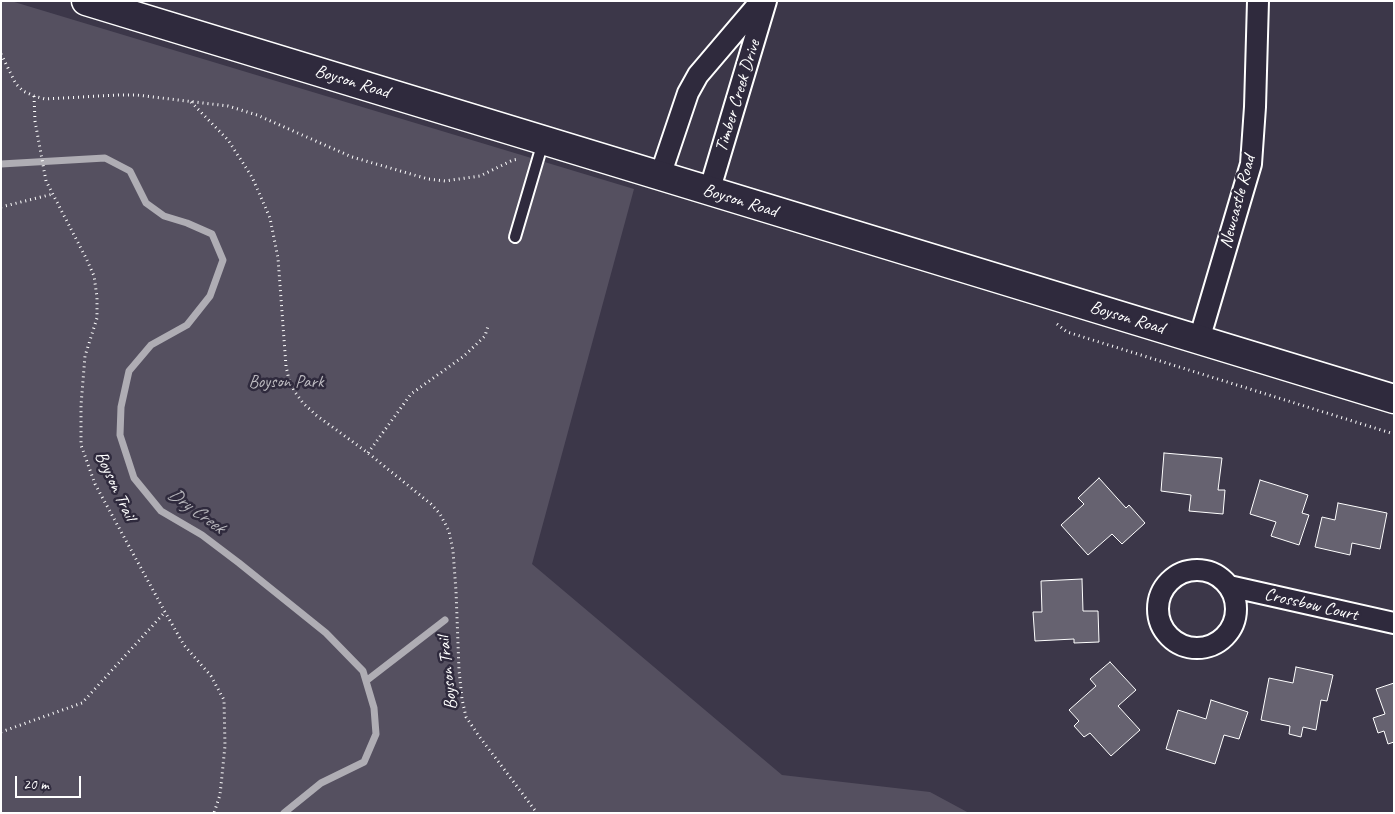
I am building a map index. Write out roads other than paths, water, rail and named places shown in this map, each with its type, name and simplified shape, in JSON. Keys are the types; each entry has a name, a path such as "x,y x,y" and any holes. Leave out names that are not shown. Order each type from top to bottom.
{"street":[{"name":"Boyson Road","path":"86,1 541,151 660,176 1394,399"},
{"name":"Timber Creek Drive","path":"660,176 688,92 698,75 761,1"},
{"name":"Timber Creek Drive","path":"710,192 766,1"},
{"name":"Newcastle Road","path":"1199,340 1251,164 1255,107 1258,1"},
{"name":"Crossbow Court","path":"1229,586 1394,623"}],"lane":[{"path":"514,237 541,151"}],"waterway":[{"name":"Dry Creek","path":"1,164 105,158 130,171 146,203 164,216 187,223 212,234 223,260 210,296 187,325 151,345 129,371 121,407 120,435 134,478 161,511 202,535 239,563 326,633 363,671 374,708 376,734 364,762 321,783 284,813"},
{"path":"366,681 445,620"}],"park label":[{"name":"Boyson Park","path":"286,382"}]}
